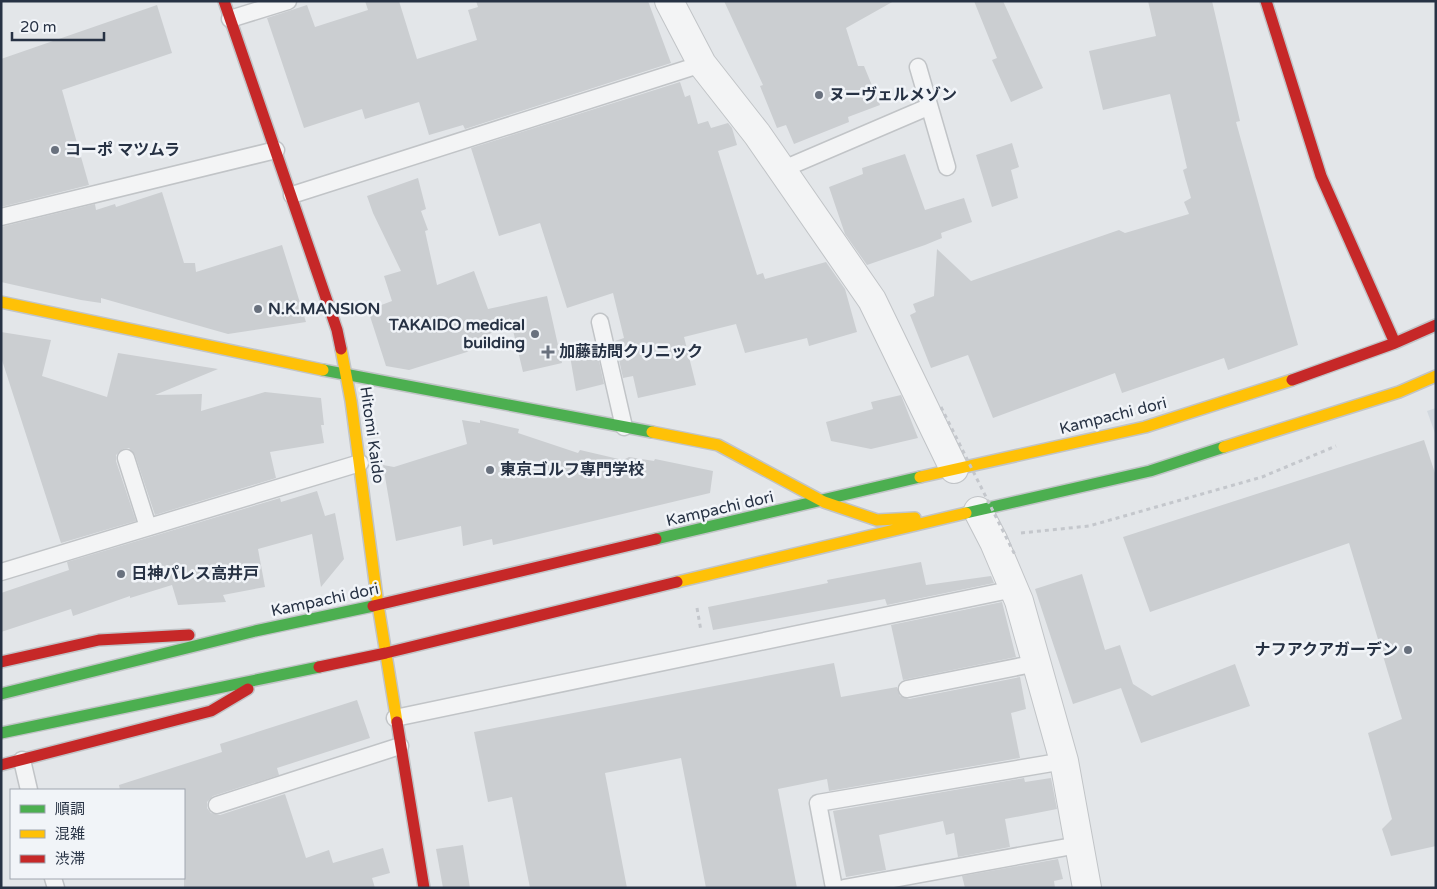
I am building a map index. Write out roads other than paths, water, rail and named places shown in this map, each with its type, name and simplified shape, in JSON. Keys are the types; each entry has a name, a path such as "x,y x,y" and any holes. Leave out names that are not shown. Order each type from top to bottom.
{"main road":[{"name":"Hitomi Kaido","path":"224,1 292,195 336,330 346,374 395,718 424,888"},
{"path":"1266,1 1321,176 1395,343"},
{"path":"1,302 346,374 718,444 824,502 877,520 971,513"},
{"name":"Kampachi dori","path":"1,694 255,631 378,605 824,502 954,469 1145,427 1256,394 1395,343 1436,325"},
{"path":"1,733 386,653 971,513 1076,486 1150,471 1399,392 1436,376"},
{"path":"1,662 99,640 255,631"},
{"path":"1,765 211,711 266,678"}],"street":[{"path":"669,1 702,64 757,134 872,300 954,469"},
{"path":"971,513 994,542 1019,601 1064,762 1087,888"}],"lane":[{"path":"230,19 288,1"},
{"path":"292,195 702,64"},
{"path":"918,67 928,107 947,167"},
{"path":"781,170 928,107"},
{"path":"1,217 276,150"},
{"path":"600,322 624,427"},
{"path":"126,458 148,527"},
{"path":"1,572 360,463"},
{"path":"395,718 1014,589"},
{"path":"907,690 1037,664"},
{"path":"217,805 400,746"},
{"path":"22,760 29,789"},
{"path":"834,888 818,803 1064,762"},
{"path":"844,888 1078,845"}],"place":[{"name":"ヌーヴェルメゾン","path":"819,95"},
{"name":"コーポ マツムラ","path":"55,150"},
{"name":"N.K.MANSION","path":"258,309"},
{"name":"TAKAIDO medical building","path":"535,334"},
{"name":"加藤訪問クリニック","path":"548,352"},
{"name":"東京ゴルフ専門学校","path":"490,470"},
{"name":"日神パレス高井戸","path":"121,574"},
{"name":"ナフアクアガーデン","path":"1408,650"}]}
